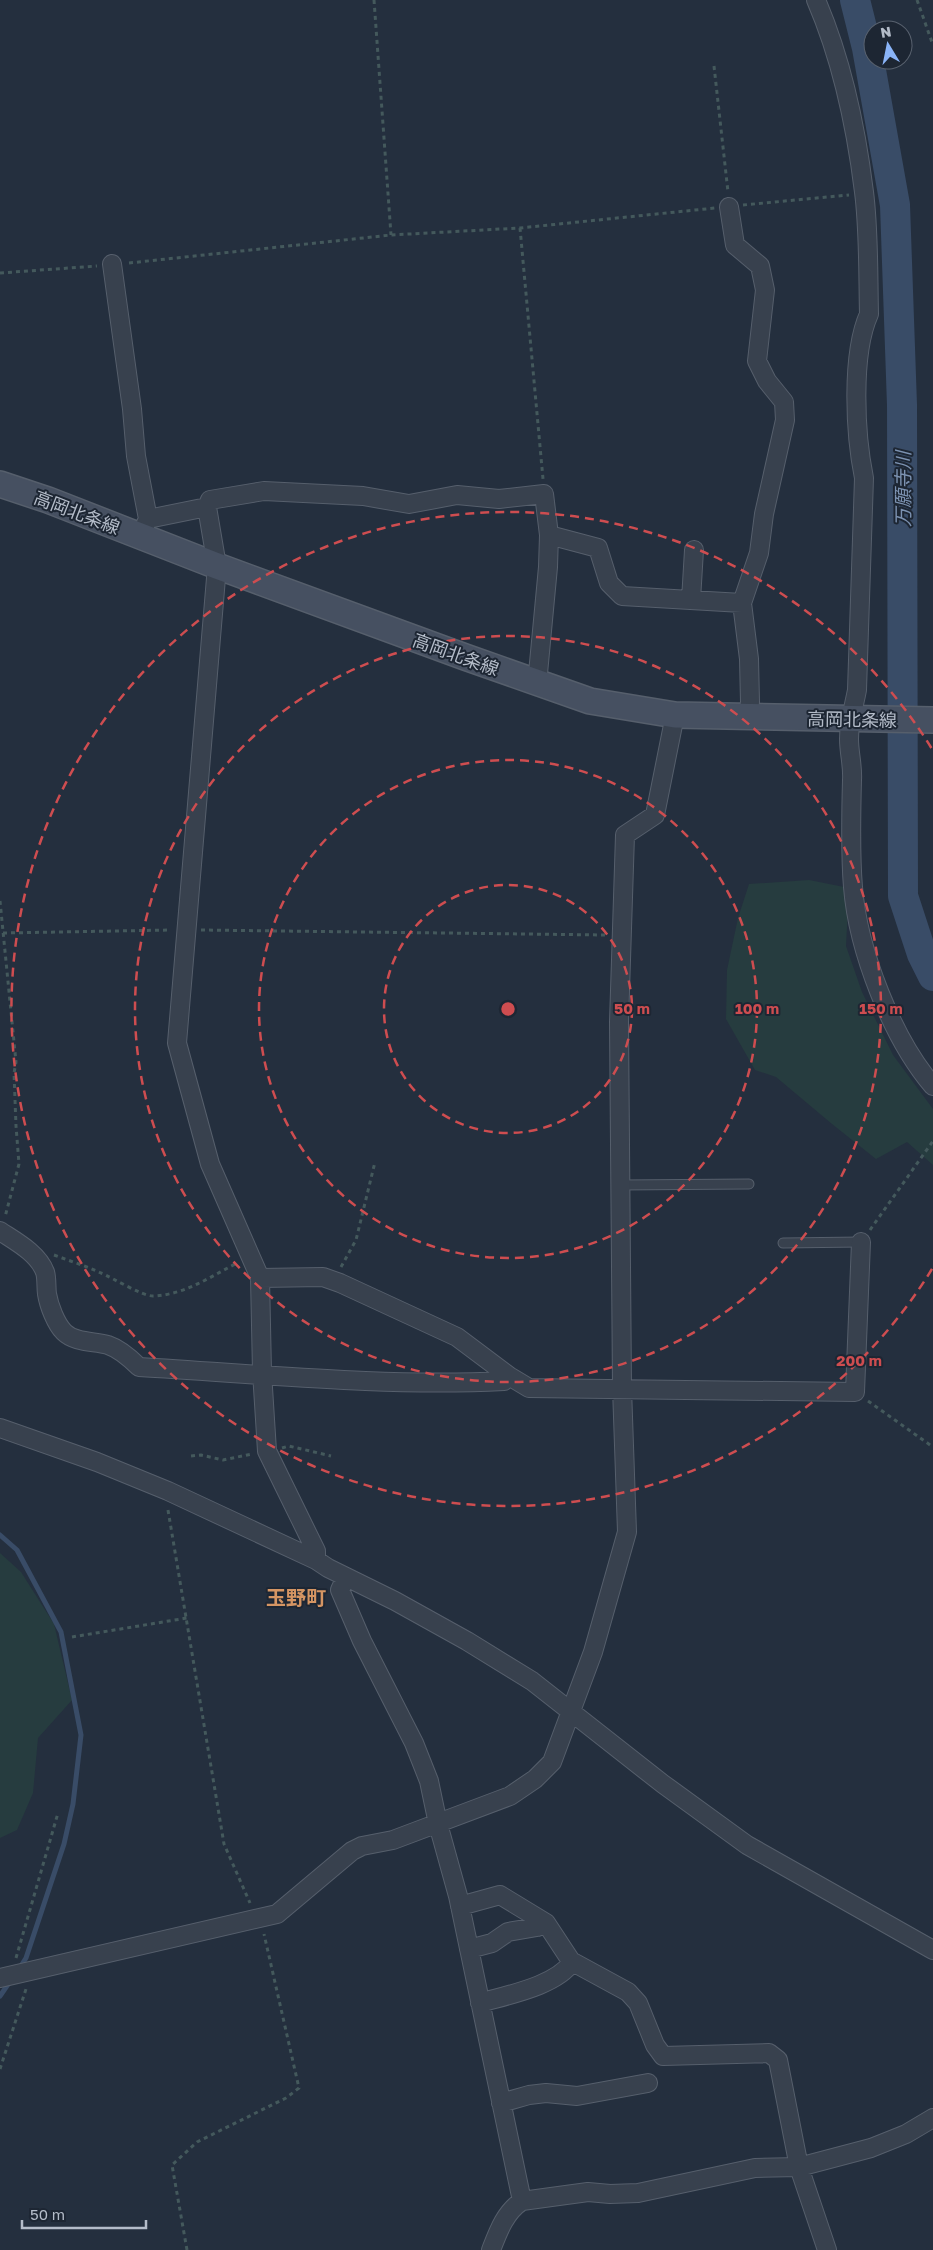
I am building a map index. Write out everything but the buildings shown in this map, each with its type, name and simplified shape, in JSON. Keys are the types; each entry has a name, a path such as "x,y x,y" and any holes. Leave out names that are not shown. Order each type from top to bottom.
{"main road":[{"name":"高岡北条線","path":"0,484 144,528 218,566 537,684 590,701 674,714 933,720"}],"street":[{"path":"816,0 827,26 849,103 865,193 870,314 863,327 860,346 856,404 859,453 864,478 856,718 849,740 852,768 851,849 853,889 859,921 874,976 906,1050 933,1086"},
{"path":"729,207 735,246 760,266 765,290 757,360 767,382 784,402 785,420 764,514 760,553 742,603 749,659 750,702 748,717"},
{"path":"112,264 132,409 144,528 207,507"},
{"path":"316,1560 316,1551 268,1451 263,1376 260,1278 210,1164 177,1042 218,566 207,507 210,500 264,491 362,496 409,504 457,495 498,499 544,494 549,535 548,566 537,684"},
{"path":"549,535 598,548 609,583 622,596 742,603"},
{"path":"691,600 694,550"},
{"path":"5,1977 277,1914 352,1851 362,1846 393,1840 510,1796 535,1779 552,1762 593,1652 627,1532 622,1388 619,1022 625,835 655,815 674,714"},
{"path":"2,1226 26,1249 45,1272 47,1296 58,1323 65,1334 109,1345 131,1359 139,1367 263,1376 441,1383 504,1381 509,1376"},
{"path":"260,1278 323,1277 334,1281 457,1337 509,1376 529,1388 855,1392 861,1242"},
{"path":"0,1428 97,1462 168,1491 316,1560 468,1641 532,1681 663,1784 747,1845 933,1950"},
{"path":"346,1577 340,1590 362,1641 430,1781 438,1824 460,1906 522,2201"},
{"path":"460,1906 500,1895 546,1923 572,1962 628,1992 638,2002 655,2045 663,2056 769,2052 778,2060 799,2167 827,2250"},
{"path":"469,1949 492,1943 508,1932 537,1927 546,1923"},
{"path":"480,2003 545,1983 567,1970 572,1962"},
{"path":"501,2103 529,2095 546,2093 577,2096 648,2083"},
{"path":"490,2250 502,2224 522,2201 588,2192 610,2194 638,2193 755,2168 799,2167 871,2148 906,2134 933,2118"}],"lane":[{"path":"620,1185 749,1184"},
{"path":"783,1243 861,1242"}],"path":[{"path":"374,0 391,235"},
{"path":"918,0 933,46"},
{"path":"714,66 729,207"},
{"path":"0,274 391,235 520,228 865,193"},
{"path":"520,228 544,494"},
{"path":"0,901 16,1062 14,1073 16,1126 20,1164 2,1226"},
{"path":"3,933 187,930 622,935"},
{"path":"861,1242 933,1141"},
{"path":"334,1281 356,1240 375,1162"},
{"path":"26,1249 29,1247 57,1256 108,1276 142,1294 152,1296 180,1291 250,1256"},
{"path":"855,1392 933,1447"},
{"path":"168,1491 166,1498 224,1844 263,1930 299,2088 286,2098 197,2142 172,2165 187,2250"},
{"path":"72,1637 187,1618"},
{"path":"5,1977 58,1813"},
{"path":"0,2069 32,1971"}],"green space":[{"path":"809,880 849,888 846,946 862,992 893,1055 933,1109 933,1165 907,1142 876,1159 776,1077 755,1070 726,1019 727,970 738,918 749,884"},
{"path":"0,1553 21,1572 54,1624 72,1700 38,1738 33,1793 17,1830 0,1838"}],"waterway":[{"name":"万願寺川","path":"855,0 867,48 895,205 902,405 903,896 922,954 933,976"},
{"path":"0,1535 17,1550 61,1632 81,1735 73,1804 64,1844 26,1958 19,1969"},
{"path":"0,1996 11,1980"}],"district":[{"name":"玉野町","path":"296,1597"}]}
